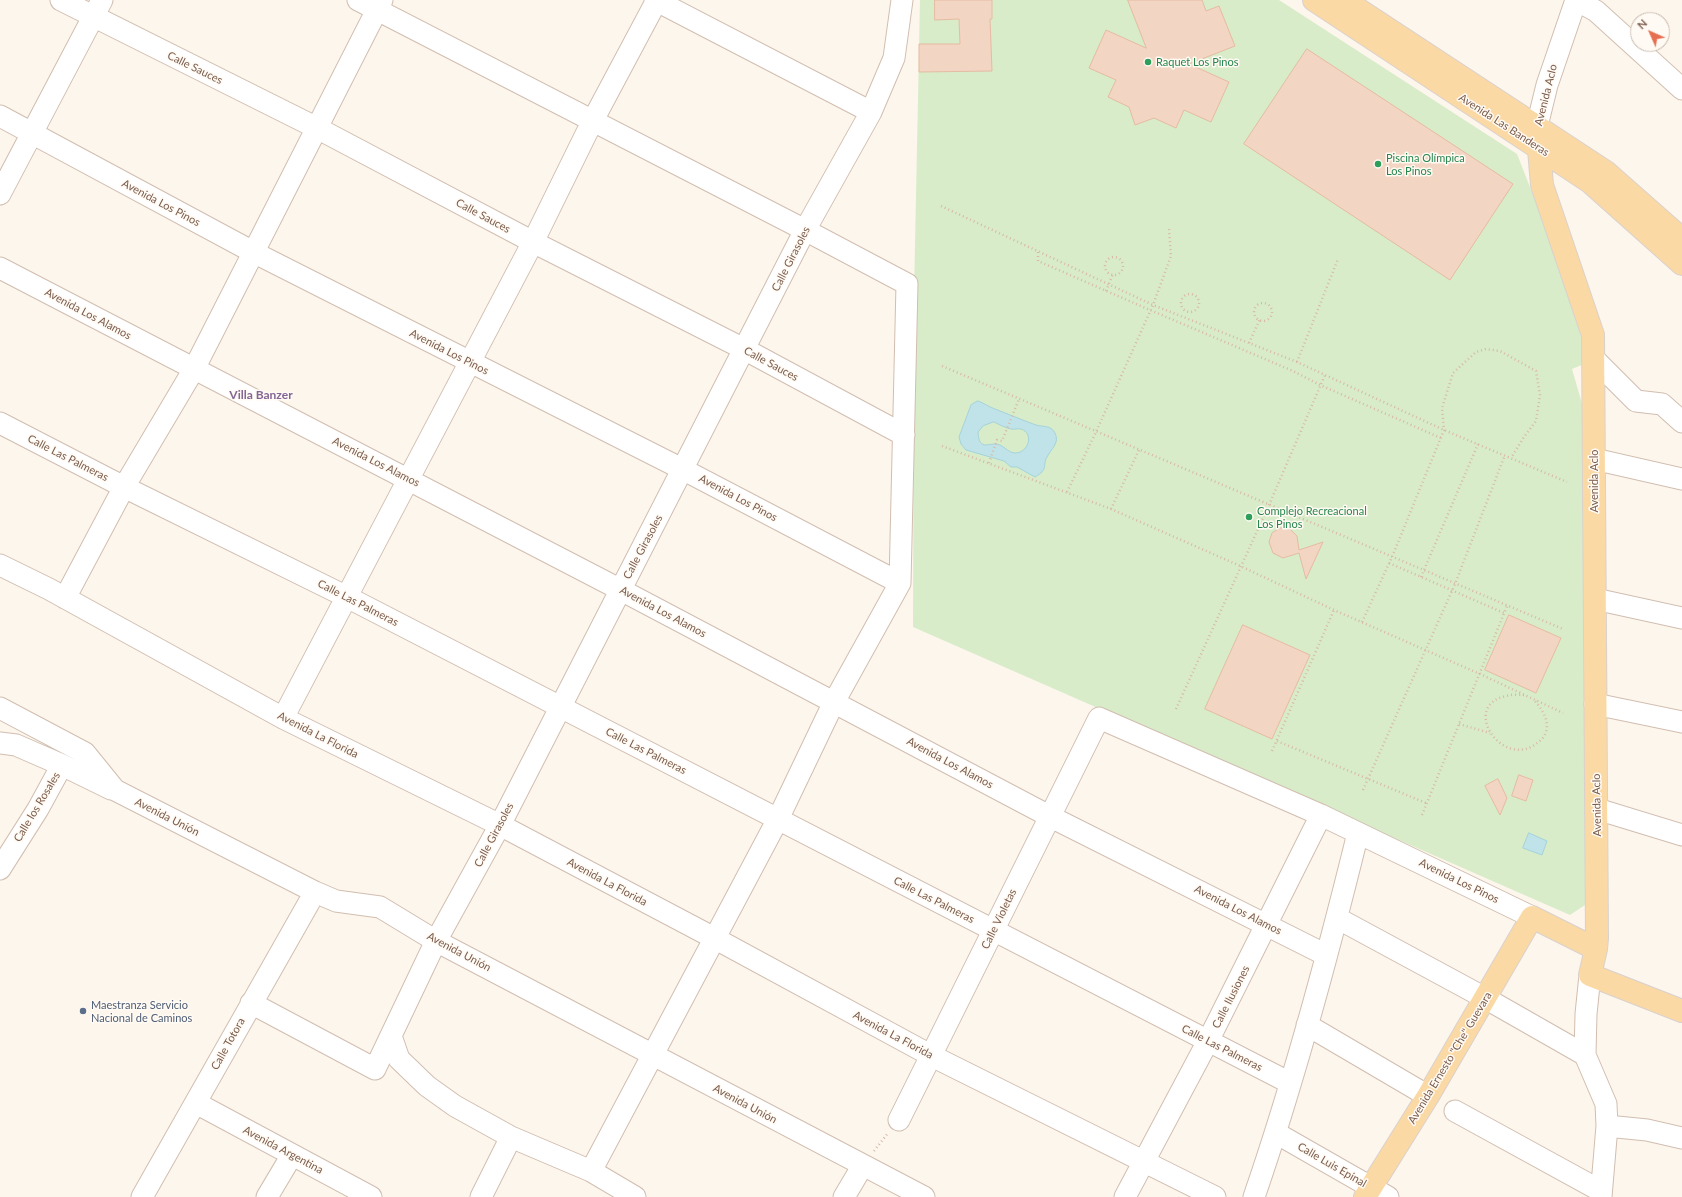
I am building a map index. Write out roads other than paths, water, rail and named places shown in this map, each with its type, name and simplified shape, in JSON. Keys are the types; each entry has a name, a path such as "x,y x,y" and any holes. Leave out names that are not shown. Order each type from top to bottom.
{"main road":[{"name":"Avenida Las Banderas","path":"1314,0 1590,182 1682,264"},
{"name":"Avenida Las Banderas","path":"1344,0 1606,172 1682,240"},
{"name":"Avenida Aclo","path":"1537,126 1542,185 1593,335 1595,598 1594,704 1597,809 1597,944 1590,975"},
{"name":"Avenida Los Pinos","path":"1532,917 1597,944"},
{"name":"Avenida Ernesto \"Che\" Guevara","path":"1374,1194 1428,1096 1532,917"},
{"path":"1590,975 1682,1011"}],"street":[{"name":"Calle Sauces","path":"61,0 98,9 317,128 533,242 744,349 904,435"},
{"path":"358,0 380,5 592,122 805,230 907,284 900,583 834,702 778,819 716,939 652,1055 591,1171"},
{"path":"283,718 533,242 592,122 656,0 871,112"},
{"name":"Calle Girasoles","path":"251,1003 375,1069 436,940 500,825 684,470 805,230 871,112 894,58 902,0"},
{"path":"1576,0 1596,11 1679,81"},
{"name":"Avenida Aclo","path":"1537,126 1547,84 1576,0"},
{"path":"65,598 124,487 194,369 380,5"},
{"path":"0,194 98,9"},
{"name":"Avenida Los Pinos","path":"0,116 253,252 684,470 900,583"},
{"name":"Avenida Los Alamos","path":"0,268 621,590 1049,816 1326,955"},
{"path":"1593,358 1636,401 1662,404 1682,422"},
{"name":"Calle Las Palmeras","path":"0,423 124,487 347,597 1290,1084"},
{"path":"1594,459 1682,479"},
{"name":"Avenida La Florida","path":"0,565 65,598 283,718 500,825 716,939 932,1056 1215,1197"},
{"path":"1595,598 1682,618"},
{"path":"1594,704 1682,722"},
{"name":"Avenida Unión","path":"0,708 85,753 110,788 315,892 336,901 380,907 436,940 924,1197"},
{"name":"Avenida Los Pinos","path":"1099,718 1321,815 1532,917"},
{"name":"Calle Violetas","path":"899,1120 1099,718"},
{"path":"0,743 16,745 62,765"},
{"name":"Calle los Rosales","path":"0,869 6,850 38,810 62,765 110,788"},
{"path":"1597,809 1682,835"},
{"name":"Calle Ilusiones","path":"1125,1197 1208,1042 1268,925 1321,815"},
{"path":"1254,1197 1276,1133 1307,1025 1337,918 1358,833"},
{"name":"Calle Totora","path":"142,1197 315,892"},
{"path":"1337,918 1485,998 1585,1055"},
{"path":"1455,1111 1601,1194 1607,1126 1606,1104 1585,1055 1586,1014 1590,975"},
{"path":"1307,1025 1428,1096"},
{"path":"391,1036 399,1059 427,1086 455,1106 511,1137 591,1171 635,1197"},
{"name":"Avenida Argentina","path":"196,1103 364,1196"},
{"path":"1607,1126 1647,1130 1682,1138"},
{"name":"Calle Luis Epinal","path":"1276,1133 1374,1194"},
{"path":"481,1197 511,1137"},
{"path":"267,1197 292,1155"},
{"path":"844,1197 864,1165"}],"water":[{"path":"978,401 1020,419 1036,425 1049,427 1053,430 1056,437 1056,443 1047,457 1044,470 1035,477 1017,467 1011,467 1004,461 966,450 961,444 959,437 971,405","holes":["994,422 1009,429 1020,429 1025,431 1029,438 1027,446 1020,452 1014,453 1000,445 986,445 980,442 978,432 983,426"]},
{"path":"1529,833 1547,841 1542,855 1523,848"}],"place":[{"name":"Raquet Los Pinos","path":"1148,62"},
{"name":"Piscina Olímpica Los Pinos","path":"1378,164"},
{"name":"Complejo Recreacional Los Pinos","path":"1249,517"},
{"name":"Maestranza Servicio Nacional de Caminos","path":"83,1011"}],"district":[{"name":"Villa Banzer","path":"261,395"}]}
